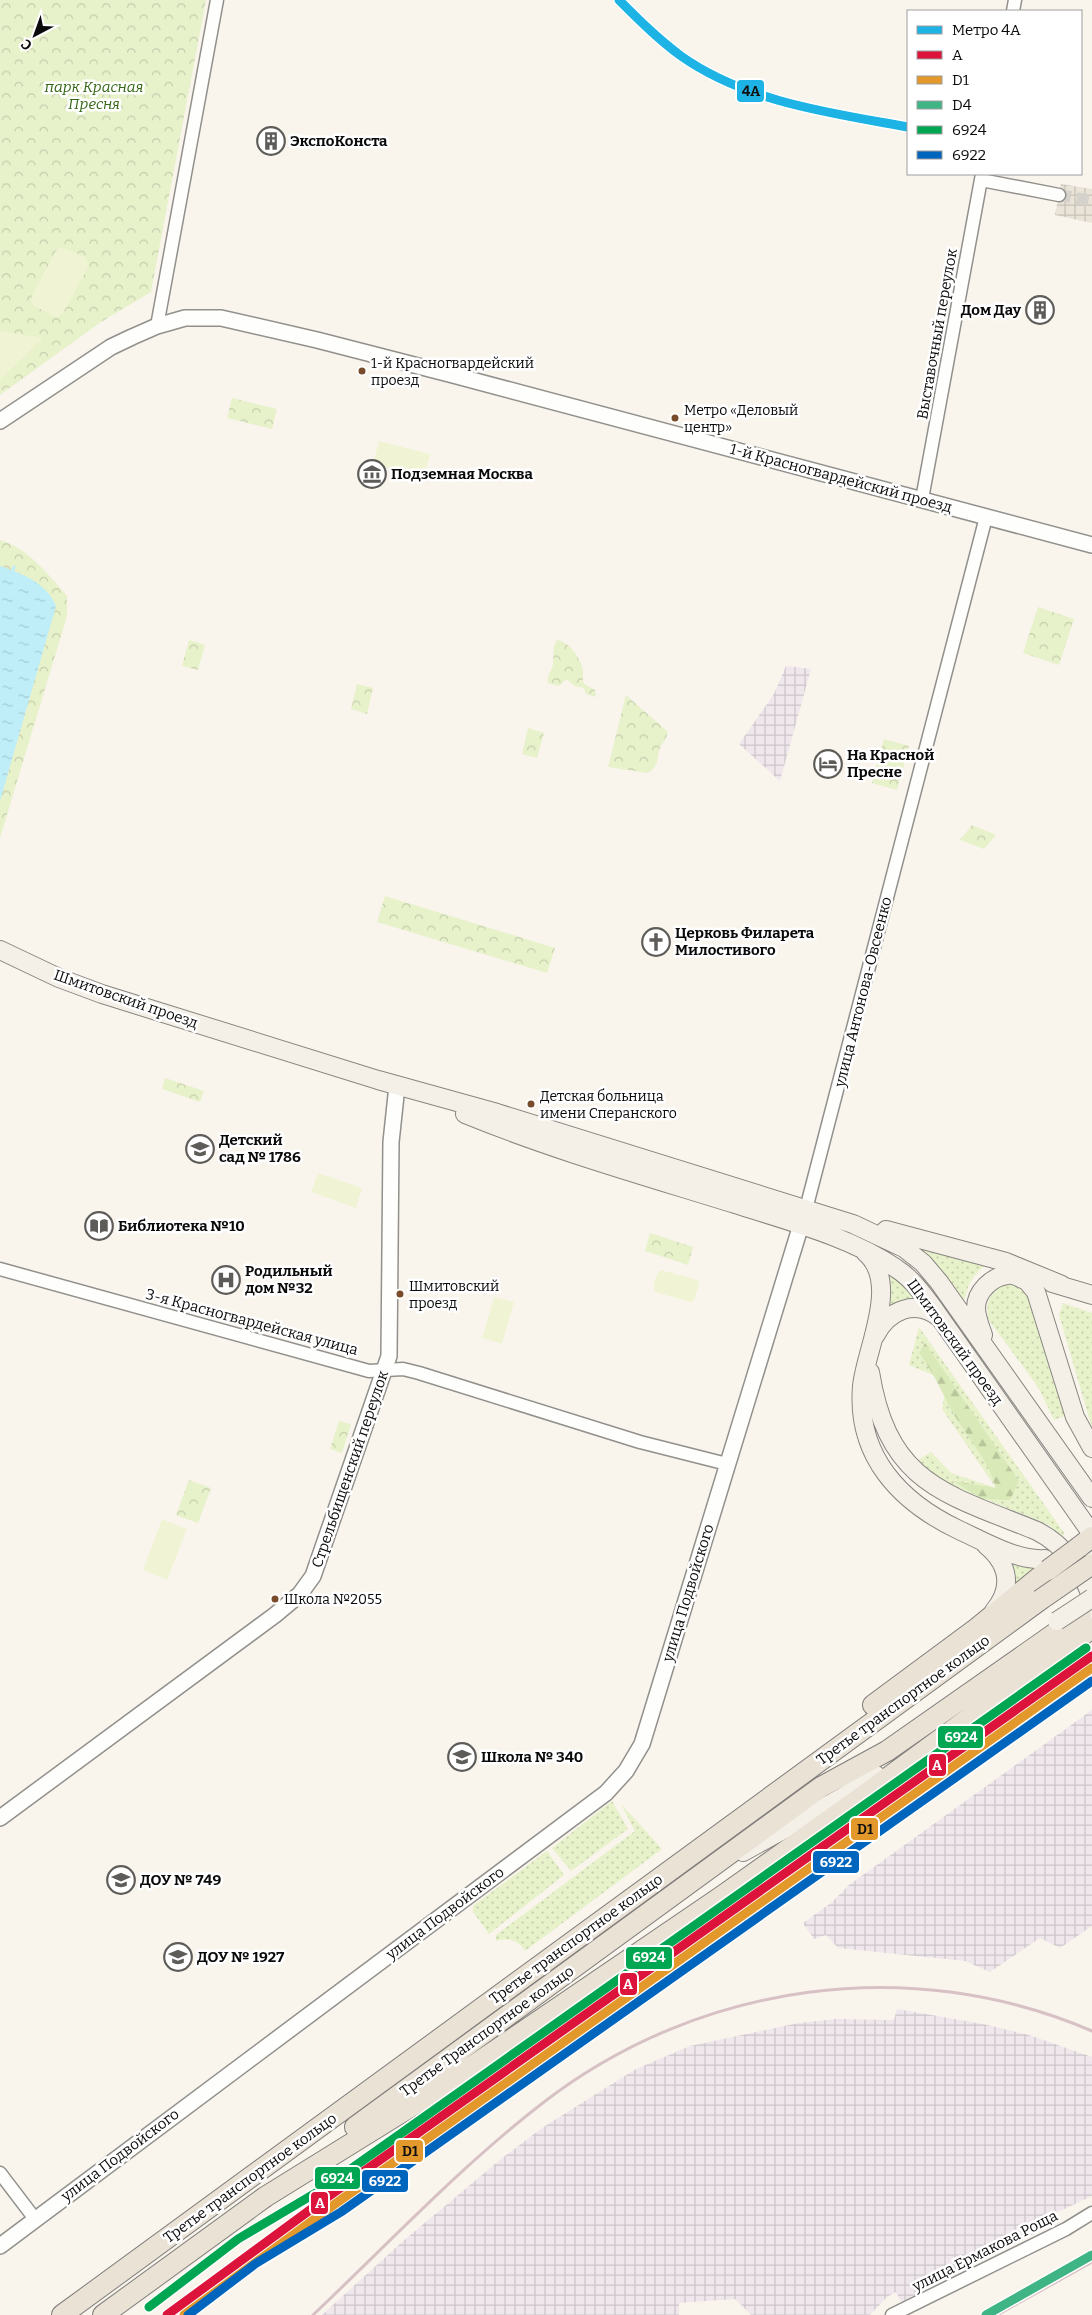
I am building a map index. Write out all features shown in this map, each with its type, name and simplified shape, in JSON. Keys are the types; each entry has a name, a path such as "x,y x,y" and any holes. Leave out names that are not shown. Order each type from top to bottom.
{"main road":[{"name":"Шмитовский проезд","path":"0,950 84,988 397,1086 497,1113 803,1217 877,1234 911,1253 939,1282 1092,1498"},
{"name":"Шмитовский проезд","path":"803,1217 858,1248 886,1261 904,1274 923,1294 1088,1539"},
{"path":"803,1217 992,1258 1092,1295"},
{"path":"858,1248 873,1261 880,1278 881,1297 862,1386 862,1406 870,1442 881,1466 895,1485 912,1502 935,1518 969,1535 1046,1564"},
{"path":"989,1352 976,1310 978,1297 986,1286 996,1278 1006,1275 1062,1285"},
{"path":"1016,1276 1027,1281 1036,1292 1075,1417 1092,1448"},
{"path":"942,1320 924,1309 904,1308 886,1320 871,1347 871,1381 881,1415 894,1444 909,1466 926,1481 947,1494 1037,1530 1050,1538 1069,1557 1084,1580 1092,1599 1059,1624"},
{"path":"969,1535 997,1555 1007,1575 1003,1597 995,1610 977,1628"},
{"path":"745,1816 840,1729 977,1628 1046,1564 1088,1539"},
{"name":"Третье транспортное кольцо","path":"62,2315 1040,1600 1092,1564"},
{"name":"Третье Транспортное кольцо","path":"265,2197 402,2092 821,1787 887,1750 1059,1624 1092,1607"},
{"path":"711,1868 789,1828 850,1793 1082,1630 1090,1621 1092,1614"},
{"name":"Третье транспортное кольцо","path":"103,2315 265,2197 436,2091 722,1896 944,1738 1092,1628"},
{"path":"944,1738 1013,1694 1046,1682 1092,1671"}],"street":[{"path":"157,326 217,0"},
{"path":"981,177 1059,195"},
{"name":"Выставочный переулок","path":"922,499 981,177"},
{"name":"1-й Красногвардейский проезд","path":"0,421 111,347 157,326 185,318 221,318 308,338 1092,545"},
{"name":"улица Антонова-Овсеенко","path":"727,1464 803,1217 986,517"},
{"name":"Стрельбищенский переулок","path":"0,1818 276,1615 308,1584 319,1564 385,1372 390,1349 391,1142 397,1086"},
{"name":"3-я Красногвардейская улица","path":"0,1269 369,1371 402,1370 419,1373 640,1442 727,1464"},
{"name":"улица Подвойского","path":"0,2246 607,1791 626,1771 642,1744 727,1464"},
{"path":"0,2173 35,2218"},
{"name":"улица Ермакова Роща","path":"892,2315 1066,2229 1092,2214"}],"shaded area":[{"path":"1061,184 1092,189 1092,223 1055,215"},
{"path":"786,666 811,669 780,781 739,744 774,694"},
{"path":"1092,1710 1092,1926 1060,1948 1040,1938 990,1972 965,1961 838,1948 826,1935 814,1939 803,1923 831,1903 849,1885"},
{"path":"897,2009 983,2024 1029,2035 1092,2057 1092,2196 1041,2220 1045,2228 901,2302 896,2292 887,2297 870,2315 751,2315 735,2299 679,2303 679,2315 322,2315 402,2242 501,2159 542,2128 636,2069 690,2046 798,2023 837,2019 894,2020"}],"green space":[{"name":"парк Красная Пресня","path":"0,0 206,0 151,292 101,322 0,395"},
{"path":"61,247 85,257 88,262 87,269 63,313 57,317 34,306 31,302 32,296 56,251"},
{"path":"0,331 43,338 0,380"},
{"path":"232,398 277,409 272,429 227,418"},
{"path":"379,441 430,454 425,474 419,477 373,464"},
{"path":"0,540 20,549 53,580 67,596 67,616 0,838"},
{"path":"1038,607 1074,619 1059,665 1023,653"},
{"path":"189,640 205,645 198,670 182,666"},
{"path":"557,640 570,647 577,657 582,667 584,684 595,690 596,697 586,694 584,688 575,686 566,679 559,686 548,683 553,664 554,646"},
{"path":"357,684 373,688 367,714 351,709"},
{"path":"626,695 668,732 655,766 648,773 608,767"},
{"path":"528,728 544,733 537,758 522,754"},
{"path":"884,739 909,746 897,790 872,783"},
{"path":"972,825 996,835 984,849 960,840"},
{"path":"385,896 555,948 547,973 377,922"},
{"path":"165,1078 204,1091 200,1102 162,1089"},
{"path":"318,1173 362,1188 356,1208 311,1192"},
{"path":"650,1233 693,1247 688,1265 645,1251"},
{"path":"920,1248 990,1263 972,1279 964,1303 944,1274"},
{"path":"879,1266 903,1284 922,1306 888,1310"},
{"path":"661,1270 698,1280 699,1284 694,1301 690,1302 655,1292 655,1280"},
{"path":"1006,1282 1022,1286 1032,1300 1069,1414 1054,1420 1038,1387 988,1319 988,1302 992,1292"},
{"path":"494,1297 514,1302 502,1344 482,1338"},
{"path":"1063,1303 1092,1313 1092,1428 1059,1315"},
{"path":"919,1327 1065,1534 1061,1537 1049,1525 943,1482 918,1460 931,1452 951,1473 996,1488 942,1409 947,1381 909,1365"},
{"path":"925,1343 1019,1481 1010,1500 982,1499 953,1481 996,1488 983,1458 952,1411 933,1374 919,1353"},
{"path":"339,1421 351,1424 342,1453 330,1449"},
{"path":"189,1480 211,1488 198,1523 176,1515"},
{"path":"162,1519 187,1529 167,1580 143,1570"},
{"path":"1007,1558 1043,1566 1009,1595"},
{"path":"612,1801 628,1829 571,1871 552,1848"},
{"path":"621,1804 662,1849 525,1951 512,1940 496,1941 496,1935 635,1831"},
{"path":"547,1851 564,1875 489,1934 473,1912 473,1906"}],"water":[{"path":"0,566 25,576 40,585 52,598 56,606 0,801"}],"waterway":[{"path":"12,574 14,567"}],"tunnel":[{"path":"1059,195 1092,201"}],"railway":[{"path":"313,2315 426,2205 514,2126 544,2102 605,2061 670,2029 738,2006 809,1992 880,1988 952,1992 1023,2007 1092,2031"},
{"path":"997,2315 1092,2262"}],"metro line":[{"name":"4А","path":"619,0 641,22 681,56 706,72 733,85 790,104 819,111 907,127"}],"transit line":[{"name":"6924","path":"149,2307 238,2239 324,2188 1086,1648"},
{"name":"A","path":"167,2315 329,2196 1092,1656"},
{"name":"D1","path":"184,2315 335,2204 1092,1668"},
{"name":"6922","path":"188,2315 255,2264 341,2212 1092,1681"},
{"name":"D4","path":"986,2315 1092,2255"}],"place":[{"name":"ЭкспоКонста","path":"271,141"},
{"name":"Дом Дау","path":"1040,310"},
{"name":"1-й Красногвардейский проезд","path":"362,371"},
{"name":"Метро «Деловый центр»","path":"675,418"},
{"name":"Подземная Москва","path":"372,474"},
{"name":"На Красной Пресне","path":"828,764"},
{"name":"Церковь Филарета Милостивого","path":"656,942"},
{"name":"Детская больница имени Сперанского","path":"531,1104"},
{"name":"Детский сад № 1786","path":"200,1149"},
{"name":"Библиотека №10","path":"99,1226"},
{"name":"Родильный дом №32","path":"226,1280"},
{"name":"Шмитовский проезд","path":"400,1294"},
{"name":"Школа №2055","path":"275,1599"},
{"name":"Школа № 340","path":"462,1757"},
{"name":"ДОУ № 749","path":"121,1880"},
{"name":"ДОУ № 1927","path":"178,1957"}]}
